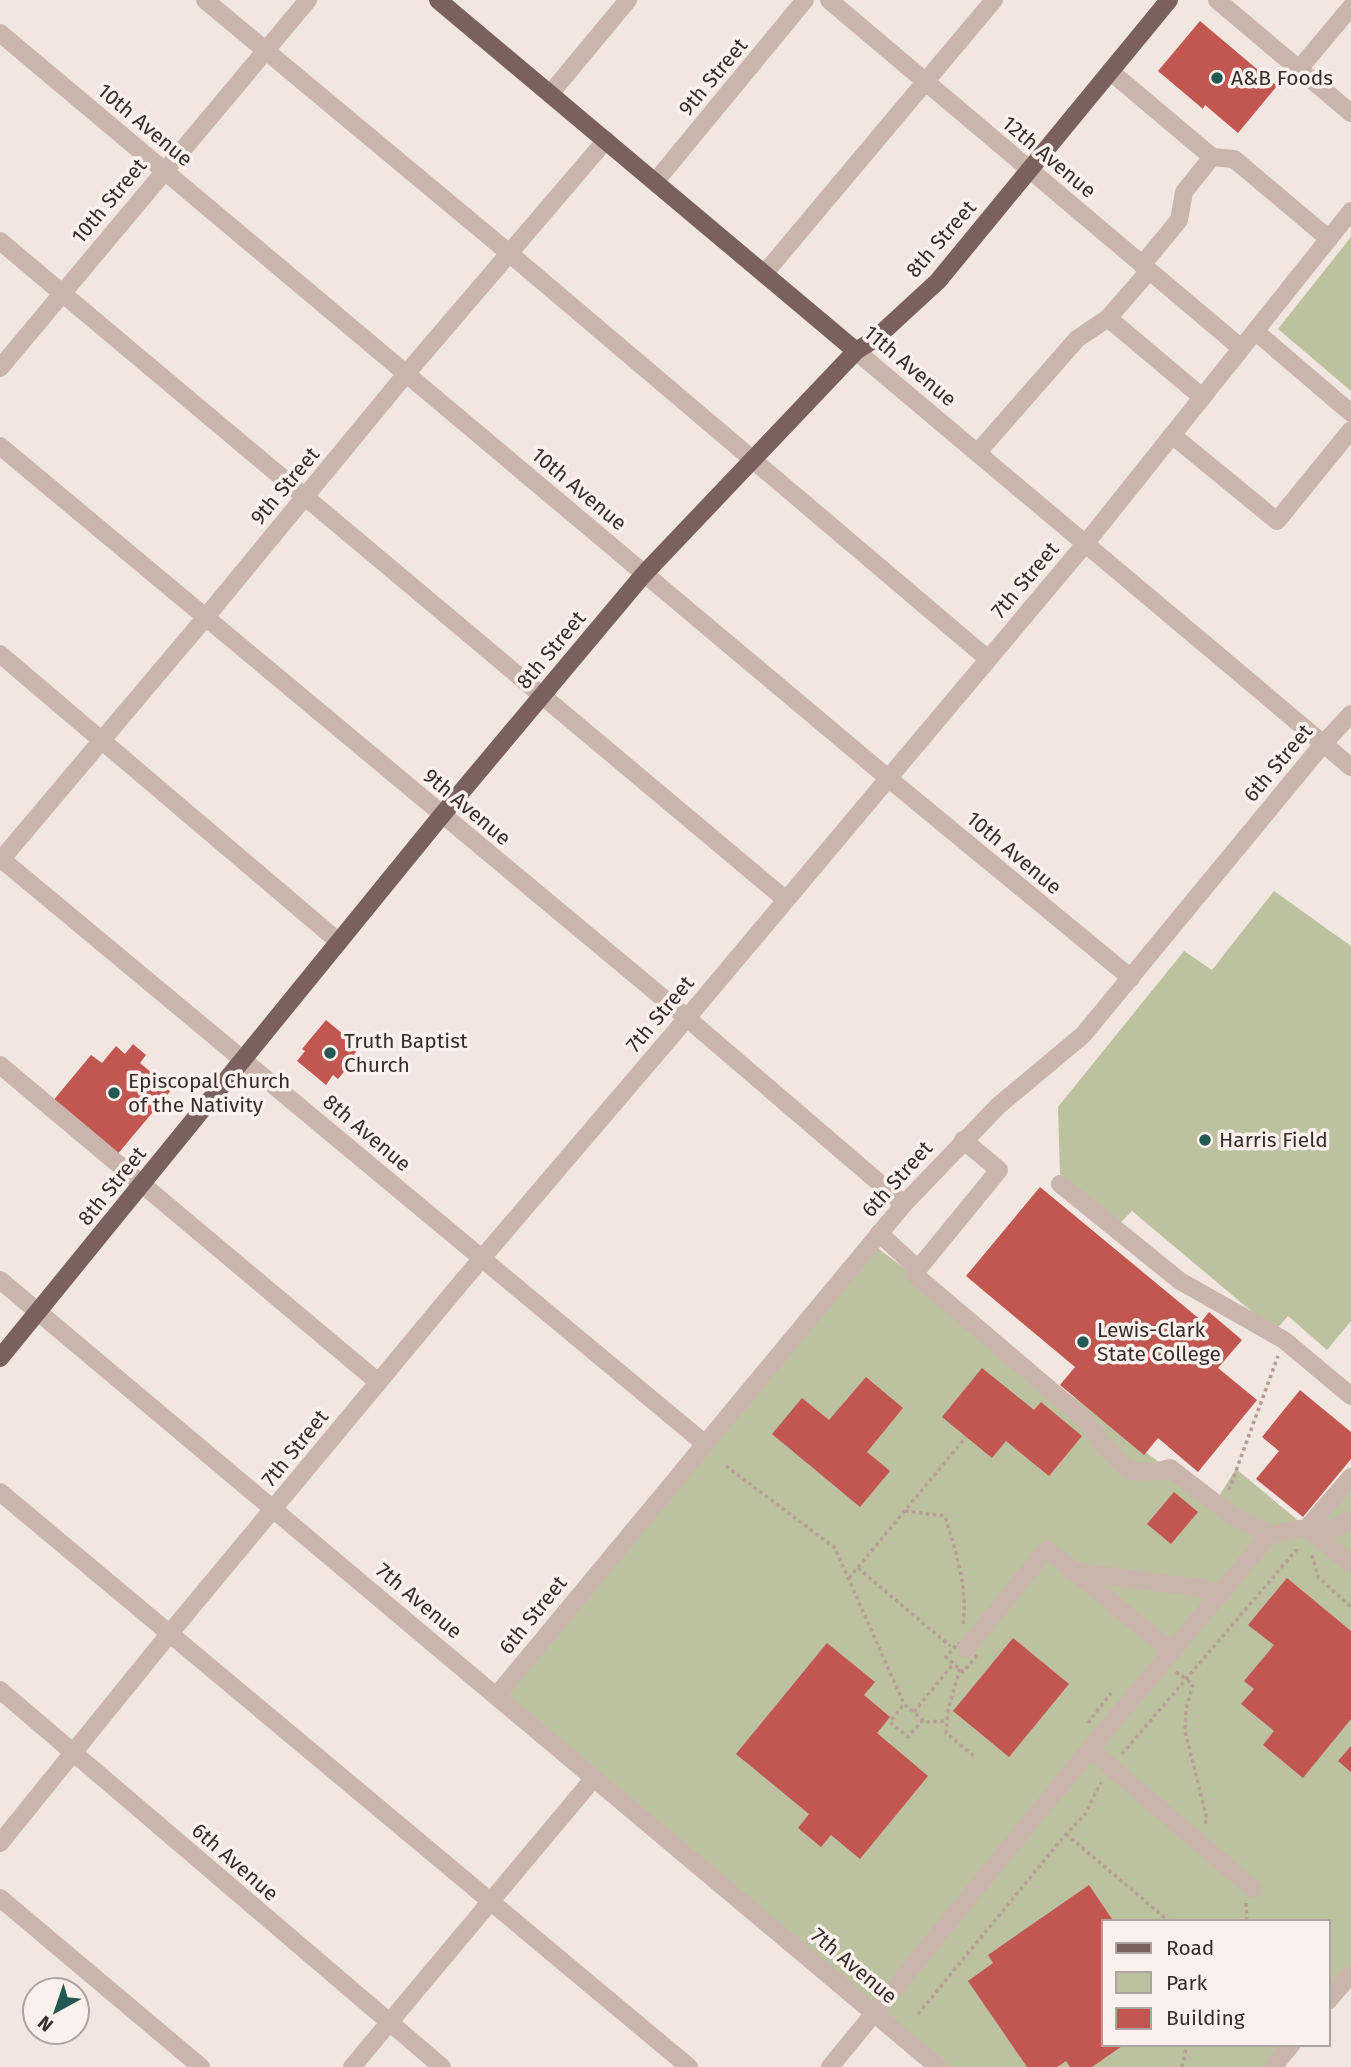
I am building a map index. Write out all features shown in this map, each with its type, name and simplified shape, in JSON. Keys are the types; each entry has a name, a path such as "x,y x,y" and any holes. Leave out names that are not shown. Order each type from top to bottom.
{"main road":[{"name":"8th Street","path":"0,1358 442,816 644,574 856,351 875,339 938,281 1169,0"},
{"name":"11th Avenue","path":"442,1 856,351"}],"street":[{"path":"205,0 509,253 988,659"},
{"name":"10th Street","path":"0,368 309,0"},
{"path":"550,93 628,0"},
{"name":"9th Street","path":"655,182 806,0"},
{"name":"12th Avenue","path":"829,0 1241,348"},
{"path":"764,274 994,0"},
{"path":"1217,0 1351,113"},
{"path":"1299,69 1351,7"},
{"name":"10th Avenue","path":"0,33 888,778 1131,978"},
{"path":"1110,71 1212,157 1234,159 1329,239"},
{"name":"9th Street","path":"1,859 205,618 406,374 606,140"},
{"path":"978,453 1077,339 1108,318 1179,220 1184,192 1212,157"},
{"name":"7th Street","path":"0,1843 378,1382 1086,543 1351,211"},
{"path":"0,241 786,900"},
{"path":"1108,318 1202,397"},
{"path":"1255,331 1351,413"},
{"name":"11th Avenue","path":"856,351 1351,767"},
{"path":"1172,435 1276,521 1351,429"},
{"name":"9th Avenue","path":"0,446 687,1018 904,1204"},
{"path":"0,654 339,942"},
{"name":"6th Street","path":"497,1695 904,1204 998,1106 1083,1035 1351,713"},
{"name":"8th Avenue","path":"1,859 704,1443"},
{"path":"0,1065 378,1382"},
{"path":"963,1140 999,1170 914,1274 1085,1421 1105,1447 1130,1471 1155,1472 1170,1468 1235,1518 1270,1534 1311,1533 1351,1519"},
{"path":"1060,1184 1180,1281 1284,1339 1351,1396"},
{"path":"879,1233 918,1269"},
{"name":"7th Avenue","path":"0,1280 938,2067"},
{"path":"1311,1533 1351,1477"},
{"path":"0,1492 689,2067"},
{"path":"1311,1533 1351,1564"},
{"path":"830,2067 1270,1534"},
{"path":"960,1645 1046,1549 1168,1657"},
{"path":"1073,1571 1221,1593"},
{"name":"6th Avenue","path":"0,1690 442,2067"},
{"path":"1090,1749 1253,1889"},
{"path":"352,2067 594,1778"},
{"path":"0,1898 201,2067"},
{"path":"1330,1999 1348,1985"},
{"path":"1273,2067 1290,2046"}],"path":[{"path":"1222,1509 1284,1339"},
{"path":"849,1578 966,1437"},
{"path":"726,1466 835,1548 904,1704 925,1722 947,1721"},
{"path":"905,1511 945,1516 963,1577 965,1606 962,1628"},
{"path":"1311,1533 1318,1577 1351,1607"},
{"path":"1115,1762 1311,1533"},
{"path":"858,1569 960,1645"},
{"path":"1168,1657 1186,1680 1193,1684 1186,1710 1185,1731 1207,1819 1200,1836"},
{"path":"914,1712 953,1664"},
{"path":"960,1669 948,1710 947,1733 975,1757"},
{"path":"904,1704 890,1721 908,1737 923,1720"},
{"path":"918,2014 1066,1834 1084,1816 1101,1782"},
{"path":"1066,1834 1169,1920"},
{"path":"1182,2067 1187,2046"}],"green space":[{"path":"1351,237 1351,391 1278,329"},
{"name":"Harris Field","path":"1274,891 1351,946 1351,1321 1327,1350 1288,1316 1275,1331 1132,1211 1119,1224 1060,1174 1058,1107 1184,951 1212,970"},
{"name":"Lewis-Clark State College","path":"871,1243 1214,1504 1236,1469 1312,1532 1351,1486 1351,1973 1330,1998 1330,1920 1102,1920 1102,2046 1289,2046 1272,2067 936,2067 497,1695"}],"building":[{"name":"A&B Foods","path":"1200,21 1277,86 1238,133 1205,105 1203,109 1158,71"},
{"name":"Truth Baptist Church","path":"326,1020 360,1048 354,1054 357,1056 338,1079 333,1075 326,1085 297,1061 305,1051 302,1049"},
{"name":"Episcopal Church of the Nativity","path":"133,1044 146,1055 140,1063 164,1083 171,1076 178,1082 116,1156 52,1102 91,1055 102,1063 116,1046 125,1054"},
{"path":"1040,1187 1202,1321 1209,1312 1242,1340 1218,1368 1257,1400 1198,1472 1158,1438 1144,1455 1060,1385 1075,1367 966,1276"},
{"path":"982,1368 1034,1410 1041,1402 1082,1436 1049,1476 1006,1441 992,1458 942,1417"},
{"path":"866,1377 903,1408 867,1452 890,1471 860,1507 772,1434 802,1398 829,1420"},
{"path":"1300,1390 1351,1432 1351,1459 1303,1517 1256,1479 1279,1451 1262,1437"},
{"path":"1174,1492 1198,1512 1171,1544 1147,1524"},
{"path":"1287,1578 1351,1631 1351,1719 1303,1778 1263,1745 1274,1731 1241,1704 1254,1689 1244,1681 1274,1645 1248,1625"},
{"path":"1013,1638 1069,1684 1009,1757 953,1711"},
{"path":"827,1643 875,1682 864,1695 890,1717 877,1733 928,1776 860,1859 831,1835 821,1847 798,1828 809,1814 736,1754"},
{"path":"1351,1746 1351,1772 1338,1761"},
{"path":"1089,1885 1113,1920 1102,1920 1102,2046 1122,2046 1092,2067 1070,2067 1066,2061 1057,2067 1027,2067 968,1981 993,1963 988,1955"}],"place":[{"name":"A&B Foods","path":"1217,78"},
{"name":"Truth Baptist Church","path":"330,1053"},
{"name":"Episcopal Church of the Nativity","path":"114,1093"},
{"name":"Harris Field","path":"1205,1140"},
{"name":"Lewis-Clark State College","path":"1083,1342"}]}
